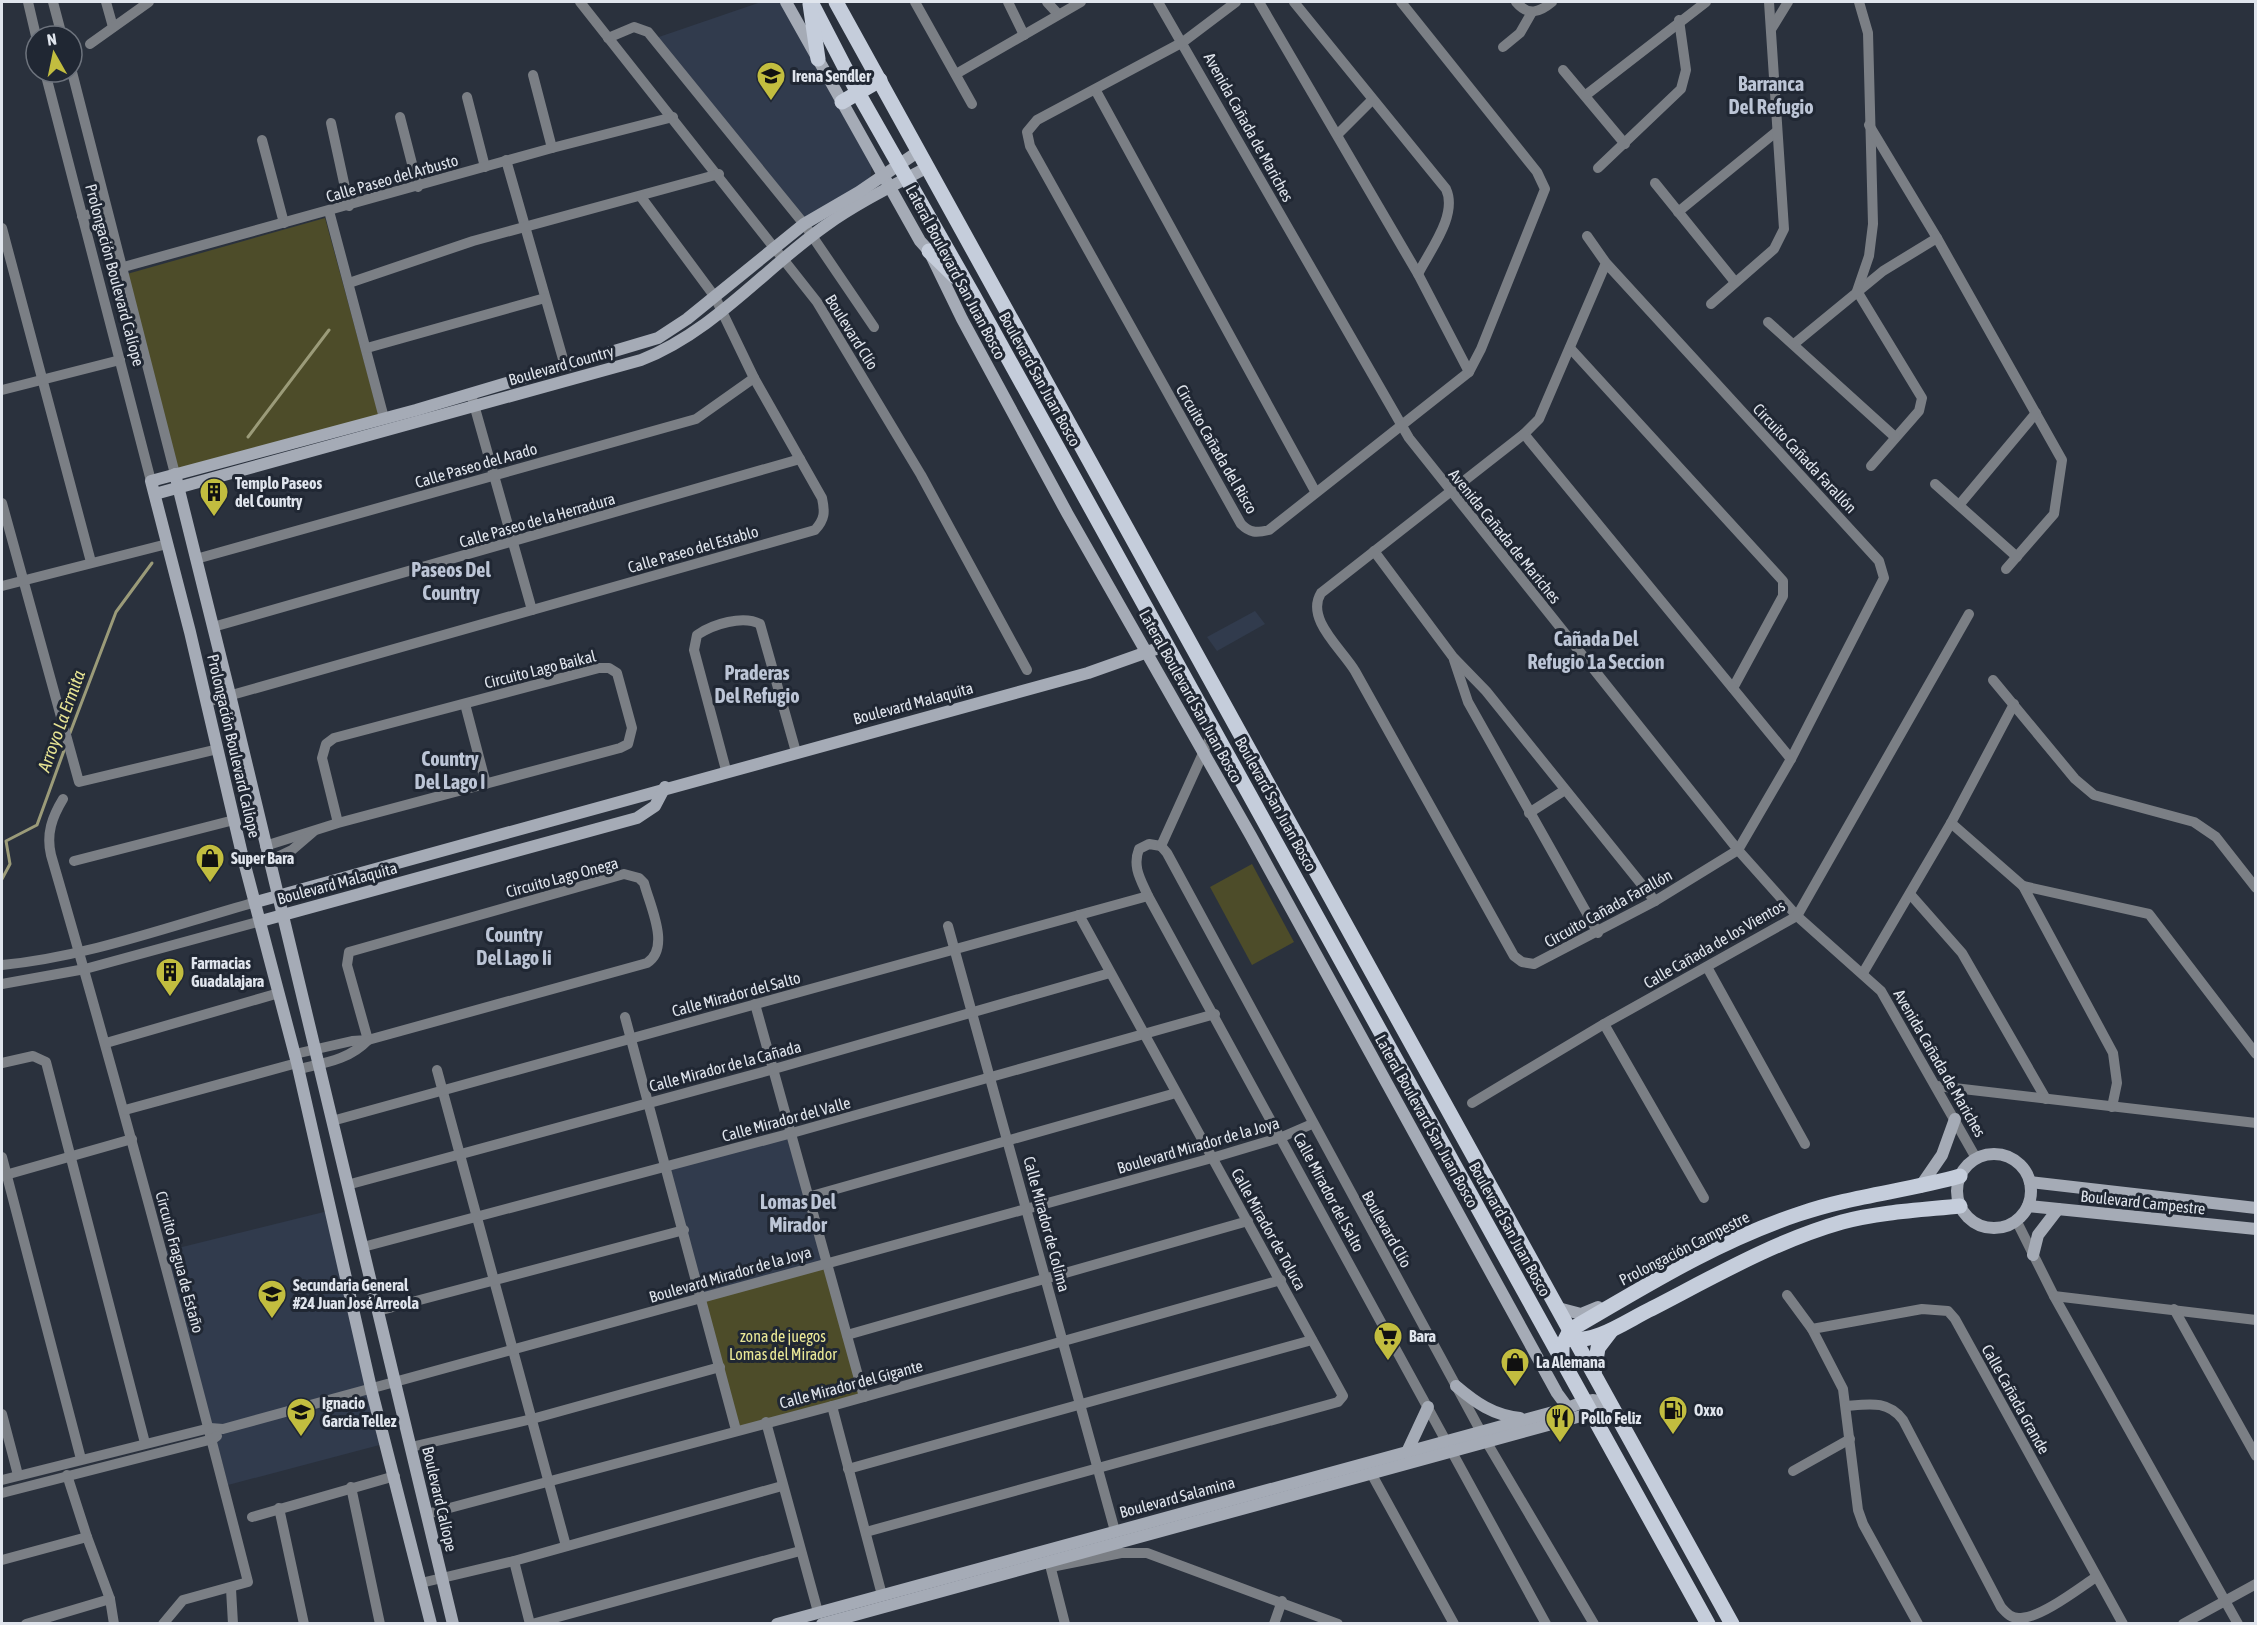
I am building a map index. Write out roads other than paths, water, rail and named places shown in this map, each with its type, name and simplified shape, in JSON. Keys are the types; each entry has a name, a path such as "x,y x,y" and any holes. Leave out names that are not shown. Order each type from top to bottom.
{"main road":[{"path":"810,2 818,59"},
{"name":"Boulevard San Juan Bosco","path":"810,2 1708,1623"},
{"name":"Boulevard San Juan Bosco","path":"836,2 1256,758 1558,1308 1570,1336 1732,1623"},
{"path":"842,102 880,80"},
{"path":"929,251 972,293"},
{"path":"1236,769 1256,758"},
{"name":"Prolongación Campestre","path":"1570,1336 1635,1293 1757,1229 1833,1204 1920,1187 1959,1176"},
{"path":"1545,1330 1570,1336 1594,1337 1731,1267 1842,1222 1875,1215 1960,1206"},
{"path":"1528,1299 1534,1304 1545,1304 1548,1290"},
{"path":"1599,1387 1598,1348 1615,1327"},
{"path":"1562,1360 1570,1336"},
{"path":"1590,1411 1602,1410 1616,1414"}],"street":[{"path":"28,2 33,24"},
{"path":"53,2 59,24"},
{"path":"106,2 113,27"},
{"path":"90,44 149,2"},
{"name":"Boulevard Clío","path":"580,2 719,174 784,261 818,302 921,475 1027,670"},
{"name":"Lateral Boulevard San Juan Bosco","path":"786,2 892,187 920,241 929,251 978,350 1557,1393 1568,1408"},
{"path":"915,2 972,104"},
{"path":"1008,2 1024,35"},
{"path":"1047,2 1058,14"},
{"path":"956,74 1081,2"},
{"name":"Avenida Cañada de Mariches","path":"1158,2 1183,42 1400,425 1450,491 1738,850 1797,916 1881,991 1976,1158"},
{"name":"Circuito Cañada del Risco","path":"1236,2 1183,42 1096,91 1036,120 1027,132 1030,146 1241,524 1248,531 1258,532 1269,530 1315,491 1468,372 1481,349 1545,189 1538,172 1401,2"},
{"path":"1259,2 1418,274 1468,372"},
{"path":"1294,2 1446,189 1449,197 1448,214 1418,274"},
{"path":"1516,2 1532,12 1543,10 1552,2"},
{"path":"1586,95 1679,20 1706,2"},
{"path":"1711,304 1774,249 1784,229 1769,2"},
{"path":"1772,28 1788,2"},
{"path":"1857,291 1869,256 1873,224 1868,33 1859,2"},
{"path":"1503,47 1520,33 1532,12"},
{"path":"1598,168 1681,89 1686,70 1679,20"},
{"name":"Boulevard Clío","path":"608,38 634,27 648,32 804,224 874,327"},
{"path":"1563,70 1625,144"},
{"path":"532,75 552,148"},
{"name":"Prolongación Boulevard Calíope","path":"48,84 155,494 234,820 297,1062 371,1388"},
{"name":"Prolongación Boulevard Calíope","path":"75,84 120,268 175,474 230,695 396,1381"},
{"path":"1096,91 1315,491"},
{"path":"467,97 484,167"},
{"path":"1338,134 1372,100"},
{"path":"400,117 418,187"},
{"name":"Calle Paseo del Arbusto","path":"120,268 418,187 506,160 673,117"},
{"path":"331,123 349,206"},
{"path":"1869,125 1937,238 2059,451 2062,469 2054,514 2006,569"},
{"path":"1678,212 1776,132"},
{"path":"262,140 284,223"},
{"name":"Boulevard Country","path":"151,480 471,394 658,338 715,297 804,224 919,151"},
{"path":"506,160 565,366"},
{"name":"Boulevard Country","path":"155,494 475,407 662,352 721,312 826,225 928,167"},
{"path":"349,283 473,241 719,174"},
{"path":"1655,183 1735,282"},
{"name":"Calle Paseo del Establo","path":"207,702 815,530 823,522 825,510 822,498 754,378 715,297 641,197"},
{"path":"82,216 106,210"},
{"path":"329,211 384,418"},
{"path":"2,228 41,380 92,562"},
{"name":"Circuito Cañada Farallón","path":"1587,236 1606,263 1879,561 1883,569 1882,586 1791,759 1738,850 1598,933 1534,964 1522,962 1514,956 1353,667 1318,618 1315,610 1321,593 1524,434 1539,418 1606,263"},
{"path":"1794,344 1883,271 1937,238"},
{"path":"1869,256 1883,271"},
{"path":"1857,291 1922,398 1919,411 1871,466"},
{"path":"367,348 545,298"},
{"path":"1768,322 1895,437"},
{"path":"1570,348 1783,581 1783,596 1733,688"},
{"path":"2,390 120,360"},
{"name":"Calle Paseo del Arado","path":"196,559 696,419 754,378"},
{"path":"471,394 532,610"},
{"path":"1960,504 2036,413"},
{"path":"1524,434 1791,759"},
{"name":"Calle Paseo de la Herradura","path":"213,627 800,459"},
{"path":"1935,484 2017,556"},
{"path":"2,503 65,738 76,775 81,782 218,750"},
{"path":"2,586 167,544"},
{"path":"1374,550 1453,657 1486,692 1655,901"},
{"name":"Calle Cañada de los Vientos","path":"1472,1104 1604,1024 1797,916 1969,614"},
{"path":"726,770 694,650 697,635 705,629 742,620 752,620 760,624 796,752"},
{"name":"Boulevard Malaquita","path":"2,965 32,962 79,951 726,770 1088,673 1167,645"},
{"path":"1453,657 1468,702 1598,933"},
{"name":"Circuito Lago Baikal","path":"265,846 338,823 628,744 632,728 617,673 609,668 599,668 334,738 326,744 322,758 338,823"},
{"path":"1993,681 2084,788 2105,801 2194,822 2206,828 2256,888"},
{"path":"465,704 486,784"},
{"path":"1863,973 1951,823 2014,704"},
{"path":"1161,846 1214,729"},
{"name":"Boulevard Malaquita","path":"2,984 85,969 637,818 655,806 666,787"},
{"path":"1529,813 1565,790"},
{"name":"Circuito Fragua de Estaño","path":"63,799 54,815 47,839 125,1110 213,1439 248,1582 231,1589"},
{"path":"74,861 234,820"},
{"path":"1951,823 2023,886 2113,1053 2117,1083 2112,1107"},
{"name":"Circuito Lago Baikal","path":"269,861 292,850 315,830"},
{"name":"Calle Mirador del Salto","path":"1161,846 1149,844 1139,849 1136,858 1136,868 1148,896 1215,1014 1546,1623"},
{"name":"Boulevard Clío","path":"1161,846 1167,853 1483,1436 1594,1623"},
{"name":"Circuito Lago Onega","path":"297,1062 314,1049 368,1040 647,963 654,958 660,945 644,883 639,878 624,874 349,952 347,965 368,1040"},
{"path":"2023,886 2149,914 2256,1054"},
{"path":"1910,894 1962,953 2046,1099"},
{"name":"Calle Mirador del Salto","path":"332,1122 1148,896"},
{"name":"Calle Mirador de Toluca","path":"1079,915 1342,1392 1342,1400 1099,1468"},
{"name":"Calle Mirador de Colima","path":"948,926 1115,1531"},
{"path":"1707,967 1805,1144"},
{"name":"Calle Mirador de la Cañada","path":"347,1185 774,1069 1110,973"},
{"path":"106,1043 279,993"},
{"path":"755,1004 864,1396"},
{"name":"Calle Mirador del Valle","path":"363,1247 792,1133 1215,1014"},
{"path":"625,1017 736,1430"},
{"path":"1604,1024 1704,1198"},
{"name":"Circuito Lago Onega","path":"297,1062 318,1064 349,1055 368,1040"},
{"path":"2,1063 33,1056 46,1062 145,1443"},
{"path":"125,1110 297,1062"},
{"path":"437,1070 566,1546"},
{"path":"1937,1086 2256,1124"},
{"path":"808,1197 1176,1093"},
{"path":"1920,1187 1942,1155 1955,1119"},
{"name":"Boulevard Mirador de la Joya","path":"2,1480 210,1428 223,1429 1212,1158 1282,1137 1312,1124"},
{"path":"4,1175 132,1139"},
{"path":"1989,1154 2002,1155 2015,1160 2024,1170 2030,1182 2028,1206 2016,1220 1997,1228 1985,1227 1966,1216 1960,1206 1956,1191 1959,1176 1976,1158 1989,1154"},
{"path":"2,1157 4,1175 81,1460"},
{"name":"Boulevard Campestre","path":"2030,1182 2256,1208"},
{"name":"Boulevard Campestre","path":"2028,1206 2256,1229"},
{"path":"2033,1255 2038,1234 2058,1209"},
{"path":"2016,1220 2054,1296 2238,1623"},
{"path":"847,1335 1248,1221"},
{"path":"378,1311 684,1230"},
{"name":"Calle Mirador del Gigante","path":"427,1514 832,1406 1281,1280"},
{"path":"1558,1308 1581,1314 1621,1295 1635,1293"},
{"path":"1787,1294 1812,1329 1836,1371 1846,1406 1858,1510 1863,1524 1918,1623"},
{"path":"2054,1296 2256,1320"},
{"name":"Calle Cañada Grande","path":"1812,1329 1922,1309 1948,1311 1955,1319 2123,1623"},
{"path":"2174,1309 2256,1456"},
{"path":"848,1469 1312,1340"},
{"path":"411,1447 532,1419 720,1367"},
{"name":"Boulevard Calíope","path":"396,1381 453,1623"},
{"path":"1456,1386 1484,1407 1506,1416 1527,1419"},
{"path":"1590,1411 1599,1387"},
{"path":"371,1388 431,1623"},
{"path":"1846,1406 1873,1403 1886,1405 1896,1411 1903,1420 2001,1608 2008,1615 2019,1618 2033,1616 2096,1577"},
{"path":"832,1406 882,1595"},
{"path":"1407,1452 1428,1407"},
{"name":"Boulevard Salamina","path":"1483,1436 1527,1419 1568,1408 1590,1411"},
{"name":"Boulevard Salamina","path":"820,1618 837,1621 1050,1564 1371,1473 1483,1436 1590,1411"},
{"path":"2,1414 18,1475"},
{"path":"766,1422 820,1618"},
{"name":"Boulevard Mirador de la Joya","path":"213,1439 223,1429"},
{"path":"2,1493 213,1439"},
{"path":"1793,1471 1850,1439"},
{"name":"Boulevard Salamina","path":"777,1623 820,1618 882,1595 1115,1531 1407,1452 1449,1446"},
{"path":"866,1532 1099,1468"},
{"path":"1371,1473 1454,1623"},
{"path":"68,1475 87,1537 110,1599 114,1623"},
{"path":"252,1517 395,1476"},
{"path":"421,1583 514,1561 782,1486"},
{"path":"351,1487 380,1623"},
{"path":"279,1508 304,1623"},
{"path":"2,1560 87,1537"},
{"path":"514,1561 531,1623 800,1551"},
{"path":"1065,1623 1050,1564 1121,1553 1147,1553 1338,1623"},
{"path":"2183,1623 2256,1584"},
{"path":"163,1623 183,1600 193,1595 231,1589 232,1623"},
{"path":"26,1623 110,1599"},
{"path":"1274,1623 1282,1601"}],"waterway":[{"name":"Arroyo La Ermita","path":"248,437 329,330"},
{"name":"Arroyo La Ermita","path":"70,733 116,612 152,563"},
{"name":"Arroyo La Ermita","path":"2,879 10,864 6,841 37,825 66,745"}],"place":[{"name":"Irena Sendler","path":"771,102"},
{"name":"Templo Paseos del Country","path":"214,518"},
{"name":"Super Bara","path":"210,884"},
{"name":"Farmacias Guadalajara","path":"170,998"},
{"name":"Secundaria General #24 Juan José Arreola","path":"272,1320"},
{"name":"Bara","path":"1388,1362"},
{"name":"La Alemana","path":"1515,1388"},
{"name":"Oxxo","path":"1673,1436"},
{"name":"Ignacio Garcia Tellez","path":"301,1438"},
{"name":"Pollo Feliz","path":"1560,1444"}],"district":[{"name":"Barranca Del Refugio","path":"1771,94"},
{"name":"Paseos Del Country","path":"451,580"},
{"name":"Cañada Del Refugio 1a Seccion","path":"1596,650"},
{"name":"Praderas Del Refugio","path":"757,684"},
{"name":"Country Del Lago I","path":"450,770"},
{"name":"Country Del Lago Ii","path":"514,946"},
{"name":"Lomas Del Mirador","path":"798,1212"}],"park label":[{"name":"zona de juegos Lomas del Mirador","path":"783,1345"}]}
